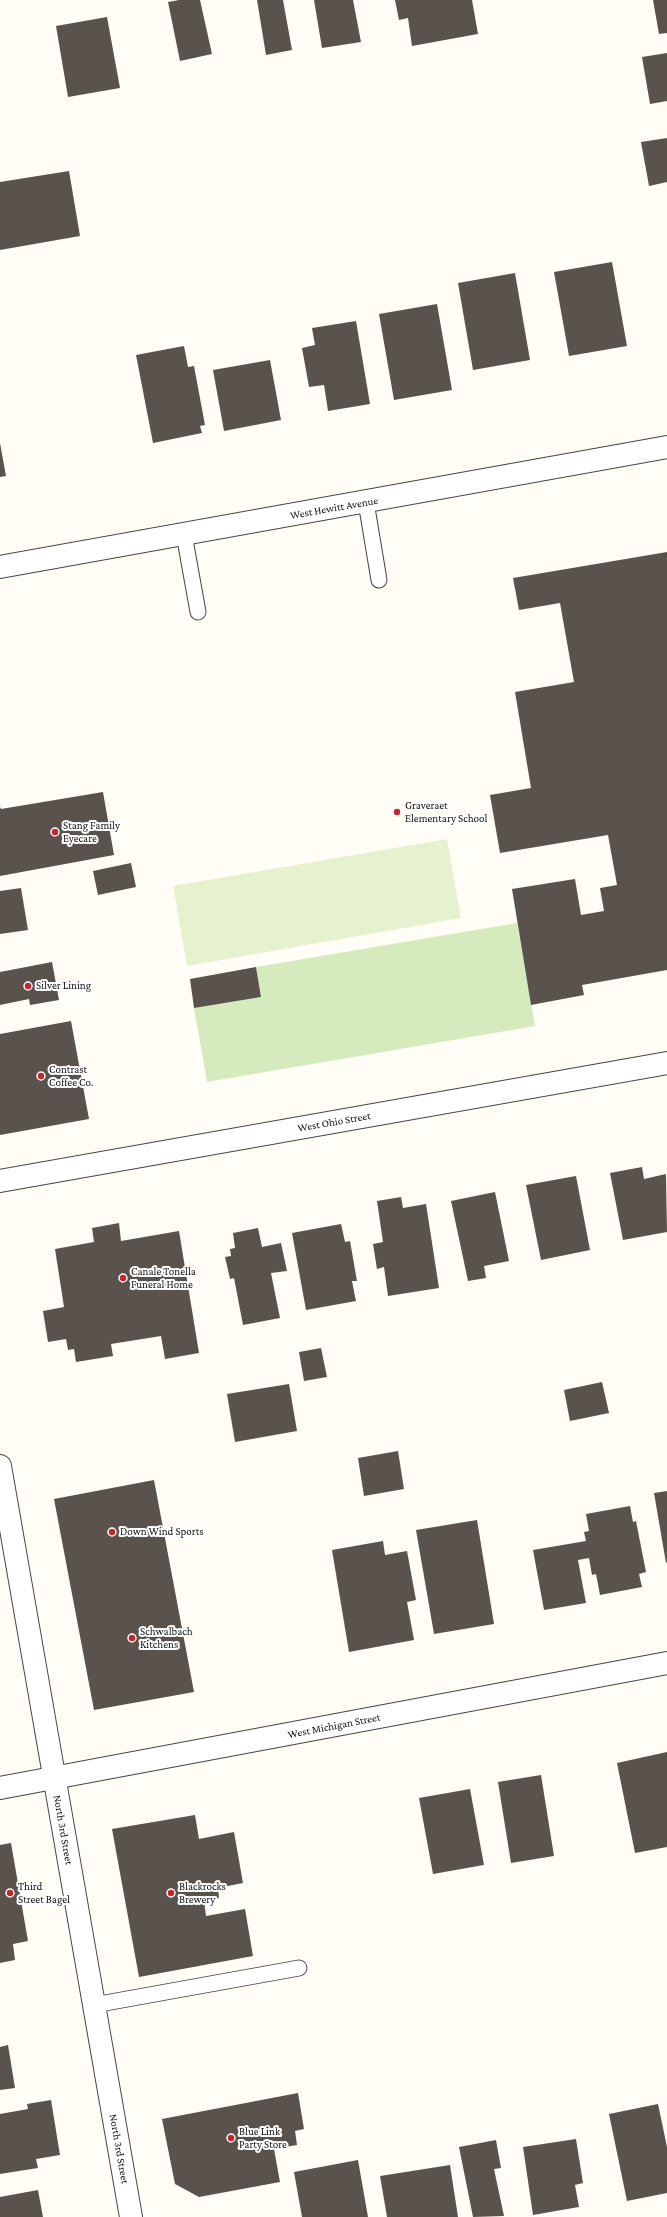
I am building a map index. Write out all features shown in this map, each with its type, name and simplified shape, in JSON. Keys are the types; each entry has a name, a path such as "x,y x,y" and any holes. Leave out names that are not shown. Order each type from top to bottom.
{"street":[{"name":"West Hewitt Avenue","path":"0,567 667,447"},
{"name":"West Ohio Street","path":"0,1181 667,1062"},
{"name":"North 3rd Street","path":"0,1466 53,1778 131,2217"},
{"name":"West Michigan Street","path":"0,1788 667,1664"}],"lane":[{"path":"366,502 378,580"},
{"path":"184,534 198,612"},
{"path":"94,2005 299,1968"}],"green space":[{"path":"447,839 461,918 187,966 173,886"},
{"path":"517,923 535,1026 207,1082 194,1008 261,997 256,967"}],"building":[{"path":"179,0 200,0 212,54 180,61 168,2"},
{"path":"257,0 283,0 292,50 266,55"},
{"path":"314,0 353,0 361,42 322,48"},
{"path":"395,0 472,0 478,34 412,46 408,18 399,20"},
{"path":"653,0 667,0 667,33 659,34"},
{"path":"107,17 120,88 68,97 56,26"},
{"path":"667,53 667,101 650,104 642,57"},
{"path":"667,138 667,182 649,186 641,142"},
{"path":"69,171 80,236 0,250 0,182"},
{"path":"612,262 627,346 569,356 554,272"},
{"path":"515,273 530,360 473,370 458,283"},
{"path":"437,304 452,390 394,400 379,314"},
{"path":"356,321 370,404 328,411 324,385 309,387 302,348 315,345 312,328"},
{"path":"184,346 188,367 194,366 205,425 200,426 202,433 153,443 136,355"},
{"path":"270,360 281,420 224,431 213,370"},
{"path":"0,443 6,476 0,477"},
{"name":"Graveraet Elementary School","path":"667,552 667,970 582,985 584,995 531,1005 512,889 575,879 581,915 604,911 600,888 617,885 608,835 500,853 490,795 531,788 515,692 574,682 560,603 519,610 513,578"},
{"name":"Stang Family Eyecare","path":"103,792 114,855 0,876 0,807 1,809"},
{"path":"131,863 136,887 98,895 93,871"},
{"path":"21,888 28,930 0,934 0,891"},
{"name":"Silver Lining","path":"52,962 59,1000 30,1005 29,999 0,1005 0,972"},
{"path":"256,967 261,997 194,1008 190,979"},
{"name":"Contrast Coffee Co.","path":"71,1021 89,1119 0,1135 0,1034"},
{"path":"642,1167 644,1179 666,1174 667,1232 623,1240 610,1173"},
{"path":"576,1176 590,1250 541,1260 526,1185"},
{"path":"495,1192 509,1261 484,1266 486,1278 468,1281 451,1201"},
{"path":"401,1197 403,1208 426,1204 439,1288 388,1296 384,1267 377,1269 373,1244 383,1242 377,1201"},
{"name":"Canale Tonella Funeral Home","path":"119,1223 121,1241 179,1231 199,1353 165,1359 161,1336 111,1344 113,1356 76,1362 74,1349 68,1350 66,1339 48,1342 43,1311 64,1307 55,1249 94,1242 92,1228"},
{"path":"341,1224 345,1242 350,1241 357,1281 352,1281 356,1301 306,1310 292,1233"},
{"path":"258,1228 262,1247 281,1243 287,1271 271,1273 280,1318 243,1325 234,1278 230,1279 225,1257 231,1256 230,1249 235,1248 233,1233"},
{"path":"321,1348 327,1377 304,1381 299,1352"},
{"path":"602,1382 609,1413 570,1421 564,1390"},
{"path":"289,1384 297,1431 235,1442 227,1394"},
{"path":"398,1451 404,1489 364,1496 358,1458"},
{"path":"154,1480 194,1692 94,1710 54,1499"},
{"path":"667,1491 667,1562 666,1563 654,1493"},
{"path":"630,1506 633,1522 636,1521 646,1572 639,1574 642,1587 600,1595 596,1574 592,1575 589,1558 578,1560 586,1603 544,1610 533,1550 586,1541 584,1532 589,1531 586,1514"},
{"path":"477,1520 494,1624 434,1634 416,1530"},
{"path":"383,1541 385,1555 407,1551 416,1600 407,1602 414,1640 349,1652 332,1550"},
{"path":"667,1752 667,1847 635,1853 617,1763"},
{"path":"541,1775 554,1856 511,1863 498,1782"},
{"path":"470,1789 484,1865 433,1874 419,1798"},
{"name":"Blackrocks Brewery","path":"195,1815 199,1839 234,1832 243,1883 218,1888 219,1898 204,1901 206,1916 245,1909 253,1956 139,1977 112,1829"},
{"name":"Third Street Bagel","path":"11,1843 28,1941 13,1944 15,1960 0,1963 0,1845"},
{"path":"8,2045 15,2088 0,2090 0,2047"},
{"name":"Blue Link Party Store","path":"298,2093 304,2129 295,2131 297,2145 274,2149 280,2182 199,2197 175,2184 162,2119"},
{"path":"51,2100 60,2155 36,2159 38,2168 0,2174 0,2114 28,2109 27,2104"},
{"path":"658,2104 667,2147 667,2193 627,2201 609,2114"},
{"path":"576,2139 583,2183 575,2185 579,2207 533,2215 523,2147"},
{"path":"496,2140 501,2168 494,2169 504,2216 473,2217 459,2147"},
{"path":"358,2160 368,2217 302,2217 294,2172"},
{"path":"450,2165 458,2217 387,2217 380,2176"},
{"path":"38,2190 43,2217 0,2217 0,2197"}],"place":[{"name":"Graveraet Elementary School","path":"397,812"},
{"name":"Stang Family Eyecare","path":"55,832"},
{"name":"Silver Lining","path":"28,986"},
{"name":"Contrast Coffee Co.","path":"41,1076"},
{"name":"Canale Tonella Funeral Home","path":"123,1278"},
{"name":"Down Wind Sports","path":"112,1532"},
{"name":"Schwalbach Kitchens","path":"132,1638"},
{"name":"Third Street Bagel","path":"10,1893"},
{"name":"Blackrocks Brewery","path":"171,1893"},
{"name":"Blue Link Party Store","path":"231,2138"}]}
